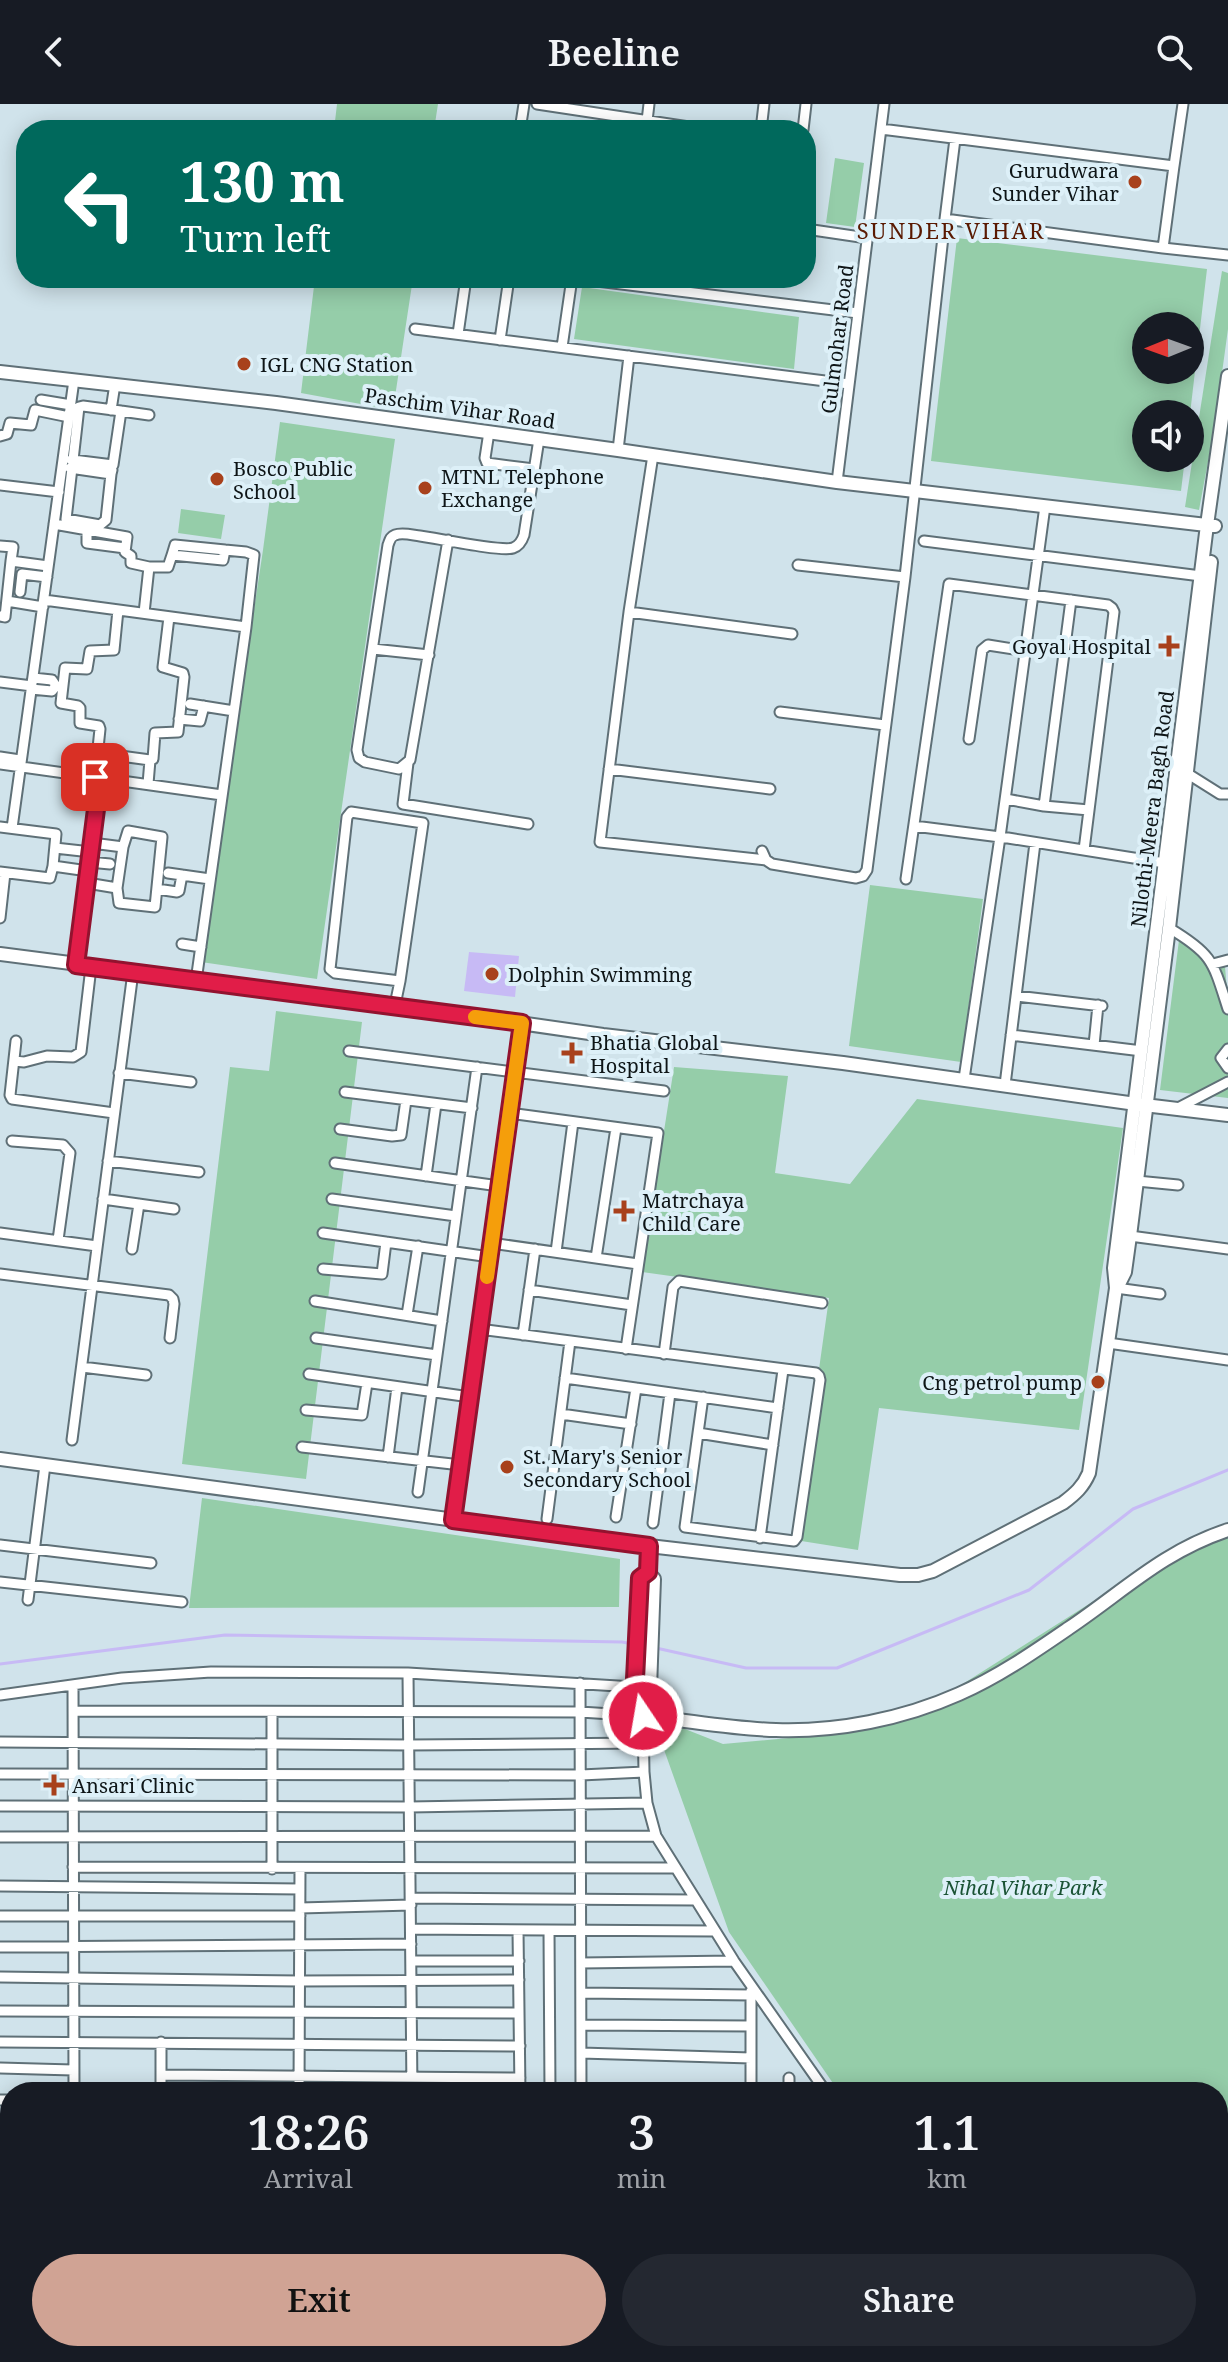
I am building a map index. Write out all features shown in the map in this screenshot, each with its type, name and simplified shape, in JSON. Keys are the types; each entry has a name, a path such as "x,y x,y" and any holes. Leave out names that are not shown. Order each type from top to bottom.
{"street":[{"path":"537,104 641,120"},
{"name":"Gulmohar Road","path":"837,482 884,104"},
{"path":"1163,248 1183,104"},
{"path":"881,129 1174,166"},
{"path":"653,455 629,612 600,842 764,856 772,864 856,878 863,876 867,870 905,577 955,139"},
{"path":"945,219 1228,255"},
{"path":"816,230 867,238"},
{"path":"458,334 465,288"},
{"path":"500,340 508,288"},
{"path":"562,347 571,288"},
{"path":"654,288 858,313"},
{"path":"415,329 849,384"},
{"path":"618,450 629,356"},
{"name":"Paschim Vihar Road","path":"0,372 265,402 837,482 1217,526"},
{"name":"Nilothi-Meera Bagh Road","path":"1141,1104 1142,1051 1165,863 1182,772 1217,526 1228,376"},
{"path":"74,380 69,417 66,519 100,525 107,516 116,410 115,384"},
{"path":"41,400 71,405"},
{"path":"12,828 59,492 69,464 79,407 149,415"},
{"path":"0,436 7,434 10,423 31,425 35,410 69,417"},
{"path":"489,432 487,463 534,469"},
{"path":"408,763 394,769 361,761 358,755 388,545 396,534 404,533 515,548 521,543 539,439"},
{"path":"69,464 112,469"},
{"path":"0,485 59,492"},
{"path":"964,1079 1045,506"},
{"path":"54,524 127,537 125,552 131,556 131,563 149,567 168,567 172,555 223,560 225,550 254,555 196,981"},
{"name":"Nilothi-Meera Bagh Road","path":"1141,1104 1169,928 1201,576 1217,526"},
{"path":"448,540 403,804 528,824"},
{"path":"924,541 1201,576"},
{"path":"0,546 13,547 5,617 0,616"},
{"path":"11,561 48,571"},
{"path":"798,565 905,577"},
{"path":"144,613 149,567"},
{"path":"20,592 22,574 48,571"},
{"path":"906,879 949,584 1112,608 1114,612 1084,850"},
{"path":"1044,806 1071,600"},
{"path":"7,601 118,610 246,627"},
{"path":"76,965 90,857 99,726 81,724 80,708 61,703 59,686 65,668 86,669 90,651 114,650 118,610"},
{"path":"629,612 792,634"},
{"path":"148,784 155,733 178,732 184,675 163,665 169,617"},
{"path":"969,739 982,650 988,645 1026,651"},
{"path":"373,649 429,655"},
{"path":"0,682 32,684 52,691 59,686"},
{"path":"190,704 234,711"},
{"path":"179,719 200,721 204,706"},
{"path":"780,712 885,725"},
{"path":"98,753 150,760"},
{"path":"0,757 20,764 97,778 222,795"},
{"path":"0,764 20,764"},
{"path":"609,769 770,789"},
{"path":"1182,772 1220,794 1228,794"},
{"path":"1006,799 1089,810"},
{"path":"395,1005 400,981 423,823 351,812 347,817 330,969 335,973 400,981"},
{"path":"914,826 1165,863"},
{"path":"0,827 56,834 50,878 2,873 0,918"},
{"path":"128,831 162,837 155,907 118,902 117,888 128,831"},
{"path":"1005,1085 1035,843"},
{"path":"53,866 123,847"},
{"path":"55,848 110,864"},
{"path":"168,873 210,879"},
{"path":"157,889 177,892 182,875"},
{"path":"87,883 117,888"},
{"path":"1169,928 1205,953 1213,964 1228,1009"},
{"path":"182,944 201,947"},
{"path":"0,954 1228,1115"},
{"path":"1213,964 1228,960"},
{"path":"14,1061 24,1062 47,1056 73,1057 81,1052 91,967"},
{"path":"72,1440 133,972"},
{"path":"1016,996 1100,1006 1094,1045"},
{"path":"453,1520 522,1023"},
{"path":"1011,1035 1142,1051"},
{"path":"16,1041 10,1095 15,1101 114,1113"},
{"path":"1228,1049 1221,1058 1228,1068"},
{"path":"349,1051 664,1091"},
{"path":"418,1492 477,1067"},
{"path":"119,1073 191,1082"},
{"path":"1178,1108 1228,1082"},
{"path":"345,1092 472,1108"},
{"path":"340,1129 401,1135 406,1100"},
{"path":"426,1176 436,1104"},
{"path":"1116,1288 1125,1272 1130,1236 1137,1181 1141,1104"},
{"path":"0,1459 649,1546 900,1575 933,1571 1063,1503 1085,1483 1116,1288 1114,1268 1141,1104"},
{"path":"509,1113 658,1133 626,1349"},
{"path":"556,1252 573,1122"},
{"path":"596,1258 616,1128"},
{"path":"12,1141 68,1148 70,1153 58,1240"},
{"path":"108,1161 199,1172"},
{"path":"335,1163 499,1186"},
{"path":"1137,1181 1178,1185"},
{"path":"103,1199 174,1209"},
{"path":"332,1199 456,1216"},
{"path":"132,1249 139,1204"},
{"path":"0,1233 97,1246"},
{"path":"323,1233 490,1257"},
{"path":"1130,1236 1228,1249"},
{"path":"323,1269 382,1274 386,1242"},
{"path":"491,1243 638,1264"},
{"path":"407,1315 418,1246"},
{"path":"523,1335 535,1249"},
{"path":"0,1274 169,1295 174,1304 170,1338"},
{"path":"664,1354 673,1287 679,1281 822,1303"},
{"path":"1116,1288 1160,1294"},
{"path":"529,1290 632,1305"},
{"path":"315,1301 442,1321"},
{"path":"479,1329 816,1373 820,1380 794,1541 685,1527 703,1397"},
{"path":"316,1338 437,1355"},
{"path":"547,1519 570,1341"},
{"path":"1108,1343 1228,1360"},
{"path":"82,1367 146,1375"},
{"path":"760,1538 783,1370"},
{"path":"309,1374 470,1397"},
{"path":"565,1378 778,1408"},
{"path":"306,1410 360,1416 364,1413 367,1383"},
{"path":"388,1457 397,1387"},
{"path":"616,1517 636,1388"},
{"path":"653,1523 670,1393"},
{"path":"561,1414 631,1424"},
{"path":"698,1433 773,1445"},
{"path":"302,1447 461,1465"},
{"path":"28,1600 45,1465"},
{"path":"73,1711 580,1712 775,1730 823,1729 857,1724 924,1707 960,1694 1005,1670 1071,1627 1182,1548 1228,1530"},
{"path":"0,1545 151,1563"},
{"path":"0,1695 122,1678 211,1672 408,1673 650,1688 654,1579 648,1572 649,1546"},
{"path":"648,1572 640,1578 637,1688 643,1716 647,1803 656,1836 734,1961 819,2082"},
{"path":"0,1582 182,1602"},
{"path":"408,1673 412,2082"},
{"path":"580,1683 581,2082"},
{"path":"73,1685 74,2082"},
{"path":"272,1713 272,1869"},
{"path":"0,1742 643,1743"},
{"path":"0,1774 581,1775 644,1772"},
{"path":"0,1806 410,1807 647,1803"},
{"path":"0,1837 656,1836"},
{"path":"73,1867 675,1868"},
{"path":"299,2082 300,1868"},
{"path":"0,1886 300,1889"},
{"path":"0,1916 300,1912 411,1902 695,1900"},
{"path":"411,1929 715,1931"},
{"path":"518,1930 520,2082"},
{"path":"549,1930 550,2082"},
{"path":"0,1947 411,1944"},
{"path":"411,1961 519,1961"},
{"path":"581,1963 734,1961"},
{"path":"0,1977 519,1980"},
{"path":"751,1984 751,2082"},
{"path":"581,1993 751,1995"},
{"path":"0,2011 519,2013"},
{"path":"581,2025 751,2026"},
{"path":"0,2042 520,2046"},
{"path":"161,2042 161,2082"},
{"path":"581,2053 751,2058"},
{"path":"0,2068 73,2070"},
{"path":"161,2075 520,2078"}],"green space":[{"path":"337,104 438,104 436,120 335,120"},
{"path":"835,158 864,163 855,227 826,223"},
{"path":"957,238 1207,269 1202,312 1132,312 1132,384 1194,384 1192,400 1132,400 1132,472 1183,472 1181,491 931,461"},
{"path":"1222,271 1228,273 1228,329 1199,510 1185,507 1190,472 1204,472 1202,400"},
{"path":"314,288 411,288 393,410 301,393"},
{"path":"582,288 799,317 794,369 574,339"},
{"path":"280,422 395,439 317,979 201,962"},
{"path":"181,509 225,515 221,539 178,533"},
{"path":"870,885 983,899 961,1062 849,1046"},
{"path":"1179,940 1225,967 1228,1098 1160,1090"},
{"path":"276,1011 362,1022 306,1479 182,1464 230,1067 269,1071"},
{"path":"674,1067 788,1076 775,1173 850,1184 917,1099 1123,1128 1079,1430 879,1408 858,1550 795,1540 829,1298 642,1272"},
{"path":"202,1498 620,1559 619,1607 189,1608"},
{"name":"Nihal Vihar Park","path":"1228,1524 1228,2082 832,2082 729,1932 652,1716 723,1744 800,1737 939,1699 1201,1533"}],"shaded area":[{"name":"Dolphin Swimming","path":"469,952 519,956 515,997 464,991"}],"waterway":[{"path":"656,1648 746,1668 837,1668 1029,1590 1133,1509 1228,1470"},
{"path":"0,1664 225,1635 633,1644"}],"slow traffic":[{"path":"475,1017 522,1023 487,1277"}],"place":[{"name":"Gurudwara Sunder Vihar","path":"1135,182"},
{"name":"IGL CNG Station","path":"244,364"},
{"name":"Bosco Public School","path":"217,479"},
{"name":"MTNL Telephone Exchange","path":"425,488"},
{"name":"Goyal Hospital","path":"1169,646"},
{"name":"Dolphin Swimming","path":"492,974"},
{"name":"Bhatia Global Hospital","path":"572,1053"},
{"name":"Matrchaya Child Care","path":"624,1211"},
{"name":"Cng petrol pump","path":"1098,1382"},
{"name":"St. Mary's Senior Secondary School","path":"507,1467"},
{"name":"Ansari Clinic","path":"54,1785"}],"district":[{"name":"SUNDER VIHAR","path":"951,230"}],"route":[{"path":"95,777 100,778 76,965 522,1023 453,1520 649,1546 648,1572 640,1578 634,1687 643,1698 643,1716"}]}
